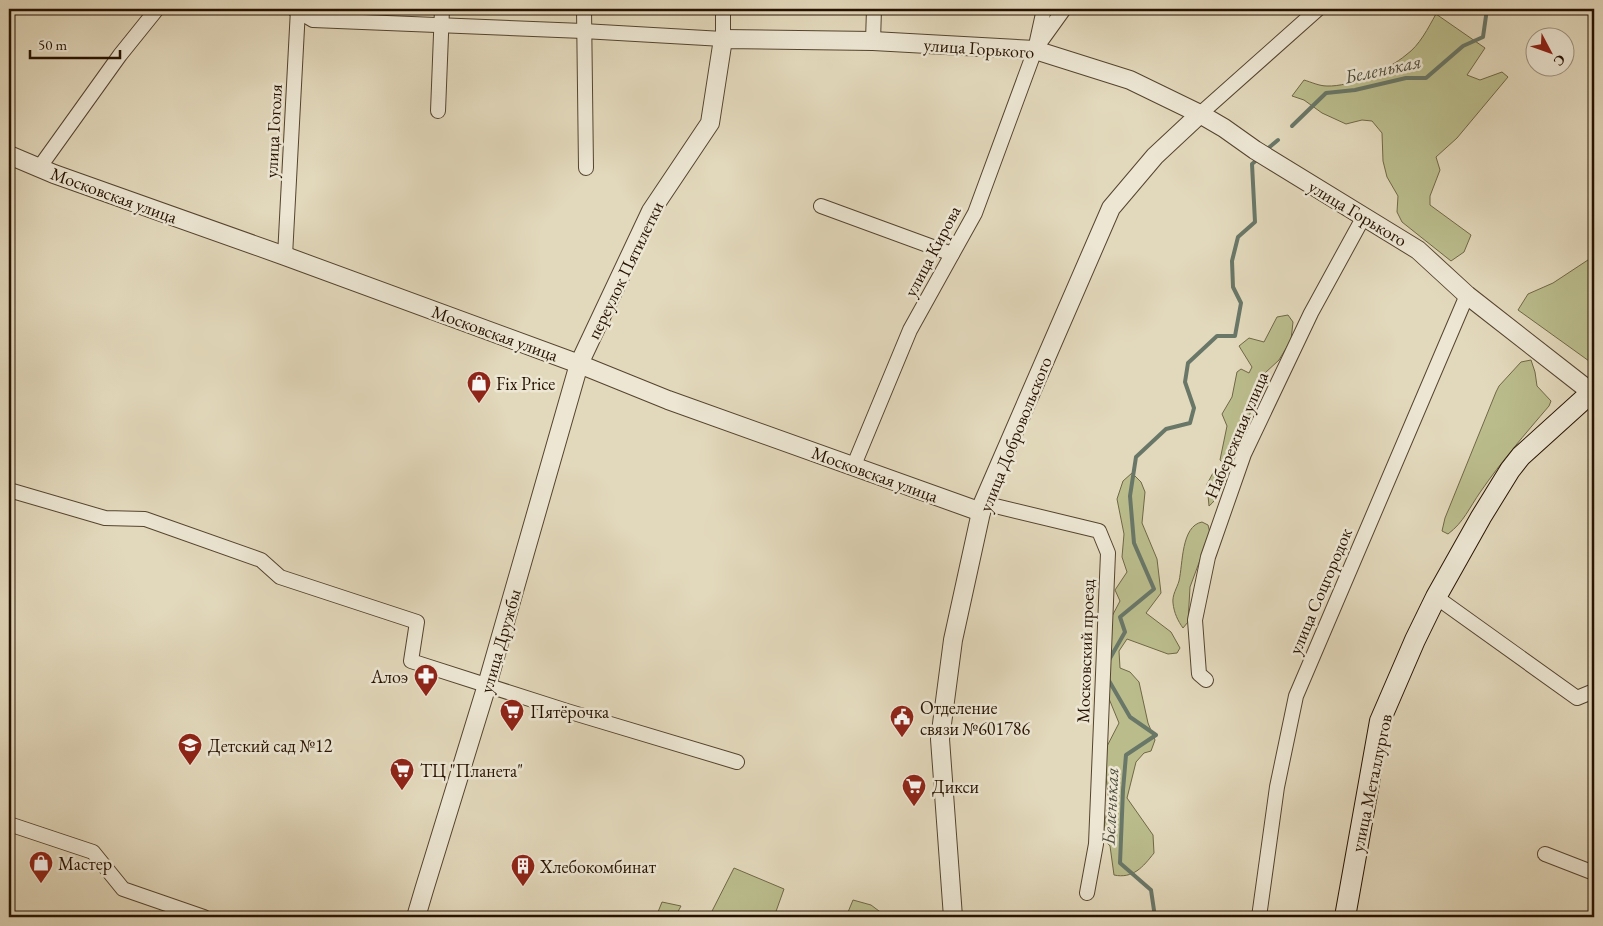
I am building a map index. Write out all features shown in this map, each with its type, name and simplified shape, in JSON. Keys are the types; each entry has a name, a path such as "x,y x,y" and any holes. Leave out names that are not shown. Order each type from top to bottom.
{"main road":[{"name":"улица Металлургов","path":"1345,917 1380,722 1436,597 1510,470 1522,456 1593,391"}],"street":[{"path":"39,168 120,55 156,9"},
{"path":"438,111 442,9"},
{"path":"584,9 586,168"},
{"name":"переулок Пятилетки","path":"579,364 651,211 710,123 723,39 723,9"},
{"path":"873,41 874,9"},
{"path":"1036,50 1044,9"},
{"path":"1036,50 1064,9"},
{"path":"1200,114 1318,9"},
{"name":"улица Горького","path":"297,10 313,20 723,39 873,41 1036,50 1130,80 1200,114 1224,128 1262,155 1418,250 1468,294 1593,391"},
{"name":"улица Гоголя","path":"285,256 297,10"},
{"name":"улица Кирова","path":"854,465 910,330 975,213 1036,50"},
{"name":"улица Добровольского","path":"953,917 940,739 953,640 982,507 1111,208 1154,156 1200,114"},
{"name":"Московская улица","path":"9,155 39,168 579,364 668,400 854,465 910,487 982,507"},
{"path":"821,206 952,254"},
{"name":"Набережная улица","path":"1206,680 1200,674 1195,620 1208,557 1244,454 1311,313 1363,218"},
{"name":"улица Соцгородок","path":"1259,917 1278,787 1296,696 1468,294"},
{"name":"улица Дружбы","path":"416,917 487,685 579,364"},
{"path":"9,490 105,518 145,519 261,560 280,577 417,622 411,661 567,712 737,762"},
{"name":"Московский проезд","path":"982,507 1095,530 1099,532 1108,553 1096,844 1087,893"},
{"path":"1436,597 1577,698 1594,691"},
{"path":"9,824 93,852 123,889 204,917"},
{"path":"1545,854 1594,873"}],"green space":[{"path":"1436,14 1485,48 1467,75 1480,80 1502,72 1508,77 1457,138 1436,157 1440,170 1430,196 1430,205 1471,235 1464,252 1451,261 1402,222 1397,212 1398,196 1387,177 1383,161 1382,133 1372,121 1362,120 1346,124 1322,113 1304,100 1292,96 1304,80 1327,86 1347,84 1398,61 1415,46"},
{"path":"1594,256 1594,360 1589,361 1518,310 1528,294 1553,283"},
{"path":"1288,315 1293,322 1291,340 1279,360 1265,373 1251,393 1250,414 1232,459 1224,463 1220,460 1227,426 1222,414 1232,397 1237,372 1241,369 1249,373 1252,367 1239,346 1249,338 1264,342 1277,317"},
{"path":"1531,360 1537,386 1551,401 1549,406 1497,469 1462,520 1448,534 1442,531 1445,518 1496,392 1499,386 1521,362"},
{"path":"1221,471 1226,474 1223,483 1218,496 1209,506 1207,484 1213,473"},
{"path":"1132,473 1141,482 1145,492 1142,523 1157,559 1161,593 1146,613 1171,632 1180,648 1177,653 1168,654 1127,639 1119,651 1120,668 1130,672 1139,682 1148,723 1155,740 1151,751 1144,753 1136,762 1127,798 1153,835 1154,853 1137,871 1121,876 1114,875 1110,846 1102,837 1109,801 1103,754 1119,723 1105,689 1109,622 1120,601 1115,590 1127,572 1122,557 1124,534 1117,499 1123,481"},
{"path":"1202,522 1208,525 1210,533 1190,587 1188,622 1183,628 1175,613 1173,597 1179,581 1187,538 1195,525"},
{"path":"734,868 784,889 774,917 709,917"},
{"path":"853,900 871,905 887,917 846,917"},
{"path":"662,902 681,906 675,917 656,917"}],"waterway":[{"name":"Беленькая","path":"1292,126 1326,93 1355,90 1406,78 1426,78 1463,46 1483,37 1487,9"},
{"name":"Беленькая","path":"1266,150 1278,140"},
{"name":"Беленькая","path":"1109,660 1125,632 1120,617 1154,589 1134,543 1130,496 1136,457 1166,429 1190,423 1194,408 1185,382 1188,363 1217,336 1235,336 1241,303 1233,287 1232,261 1238,237 1255,222 1252,164 1258,159"},
{"name":"Беленькая","path":"1108,677 1130,717 1156,735 1126,755 1120,863 1151,890 1155,917"}],"place":[{"name":"Fix Price","path":"479,404"},
{"name":"Алоэ","path":"426,697"},
{"name":"Пятёрочка","path":"512,732"},
{"name":"Отделение связи №601786","path":"902,738"},
{"name":"Детский сад №12","path":"190,766"},
{"name":"ТЦ \"Планета\"","path":"402,791"},
{"name":"Дикси","path":"914,807"},
{"name":"Мастер","path":"41,884"},
{"name":"Хлебокомбинат","path":"523,887"}]}
